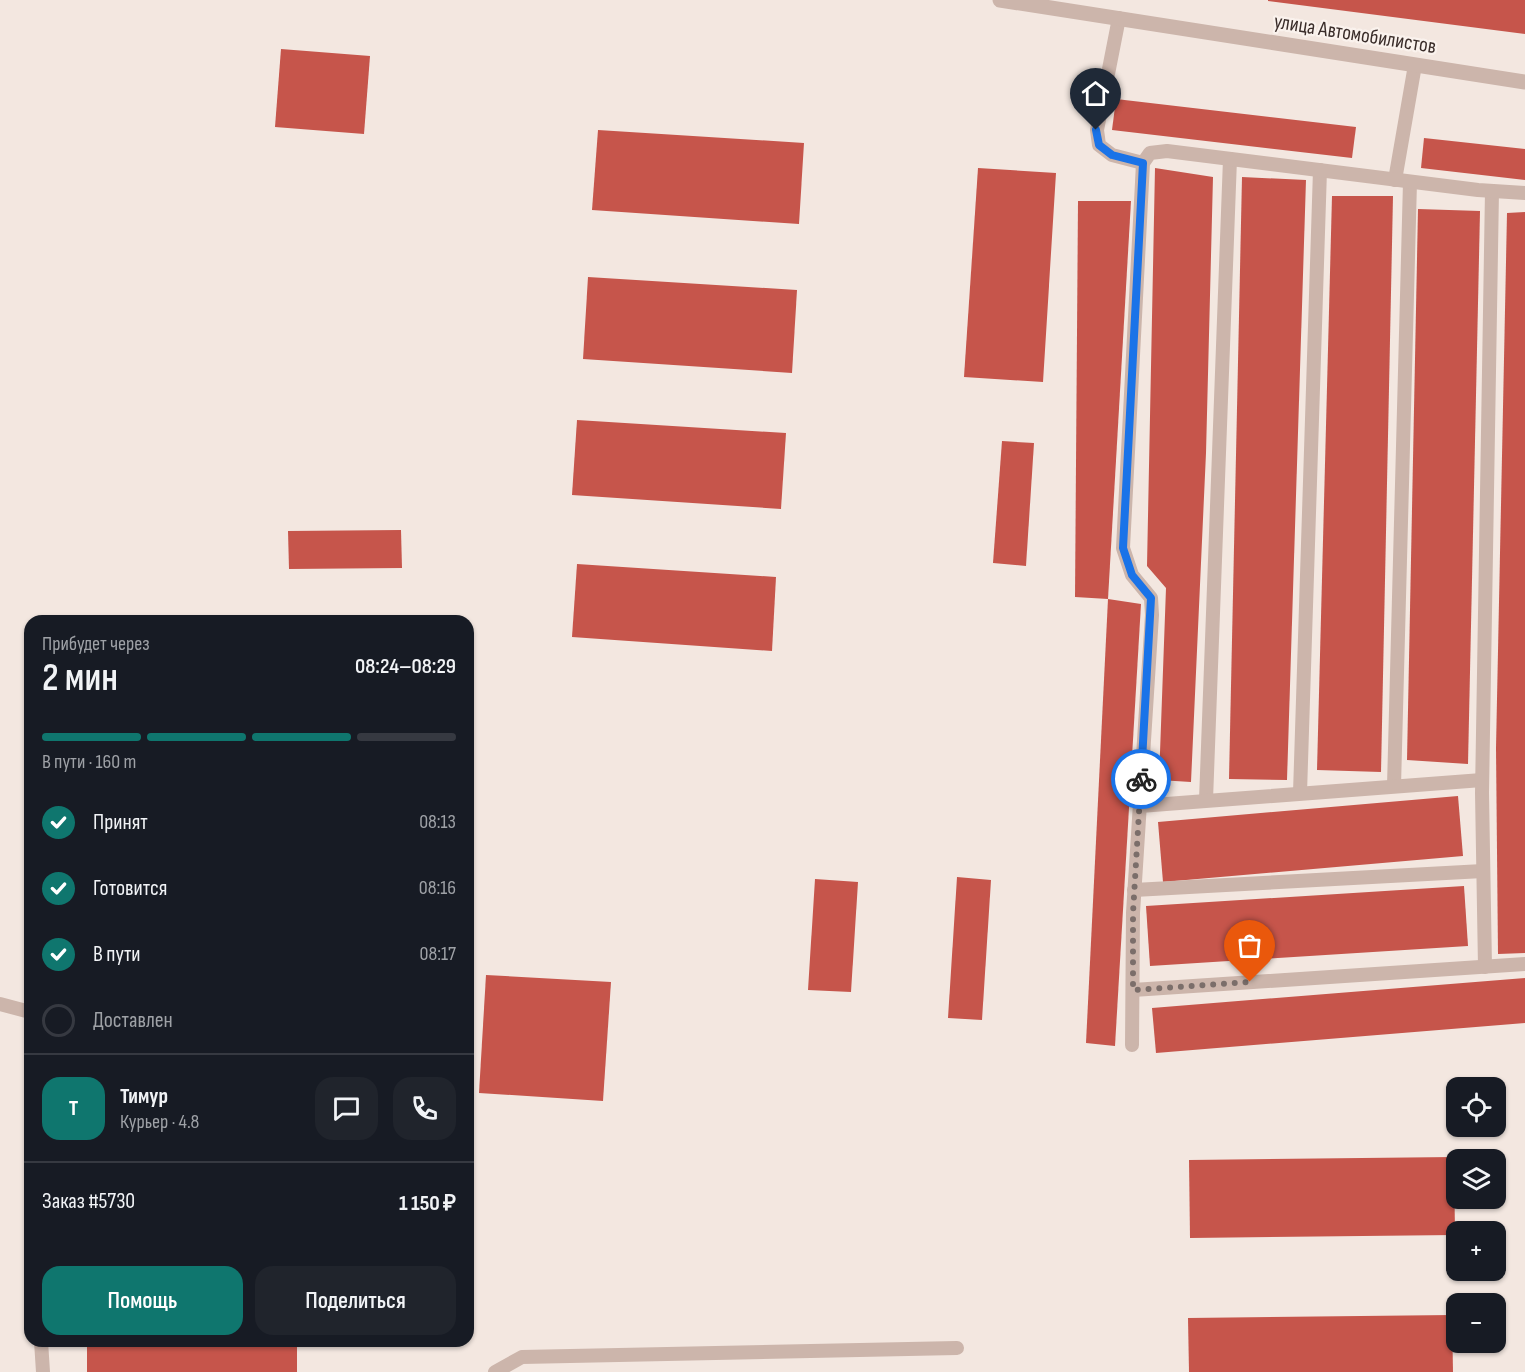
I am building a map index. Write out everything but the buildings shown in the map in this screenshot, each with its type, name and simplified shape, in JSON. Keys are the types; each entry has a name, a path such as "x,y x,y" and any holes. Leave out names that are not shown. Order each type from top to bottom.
{"street":[{"name":"улица Автомобилистов","path":"1000,0 1525,82"}],"lane":[{"path":"1119,18 1096,130 1099,145 1112,155 1143,163"},
{"path":"1395,180 1415,65"},
{"path":"1132,1045 1134,890 1151,598 1132,575 1123,548 1143,163 1150,153 1167,151 1410,182 1525,193"},
{"path":"1206,800 1230,159"},
{"path":"1300,793 1320,170"},
{"path":"1394,786 1410,182"},
{"path":"1485,967 1482,780 1492,191"},
{"path":"1140,806 1482,780"},
{"path":"1134,890 1484,871"},
{"path":"1133,990 1525,964"},
{"path":"0,1004 24,1010"},
{"path":"41,1347 43,1372"},
{"path":"495,1372 522,1357 957,1348"}],"way so far":[{"path":"1141,779 1133,913 1133,990 1250,982"}],"route":[{"path":"1096,130 1099,145 1112,155 1143,163 1123,511 1123,548 1127,562 1140,587 1151,598 1152,615 1141,779"}]}
